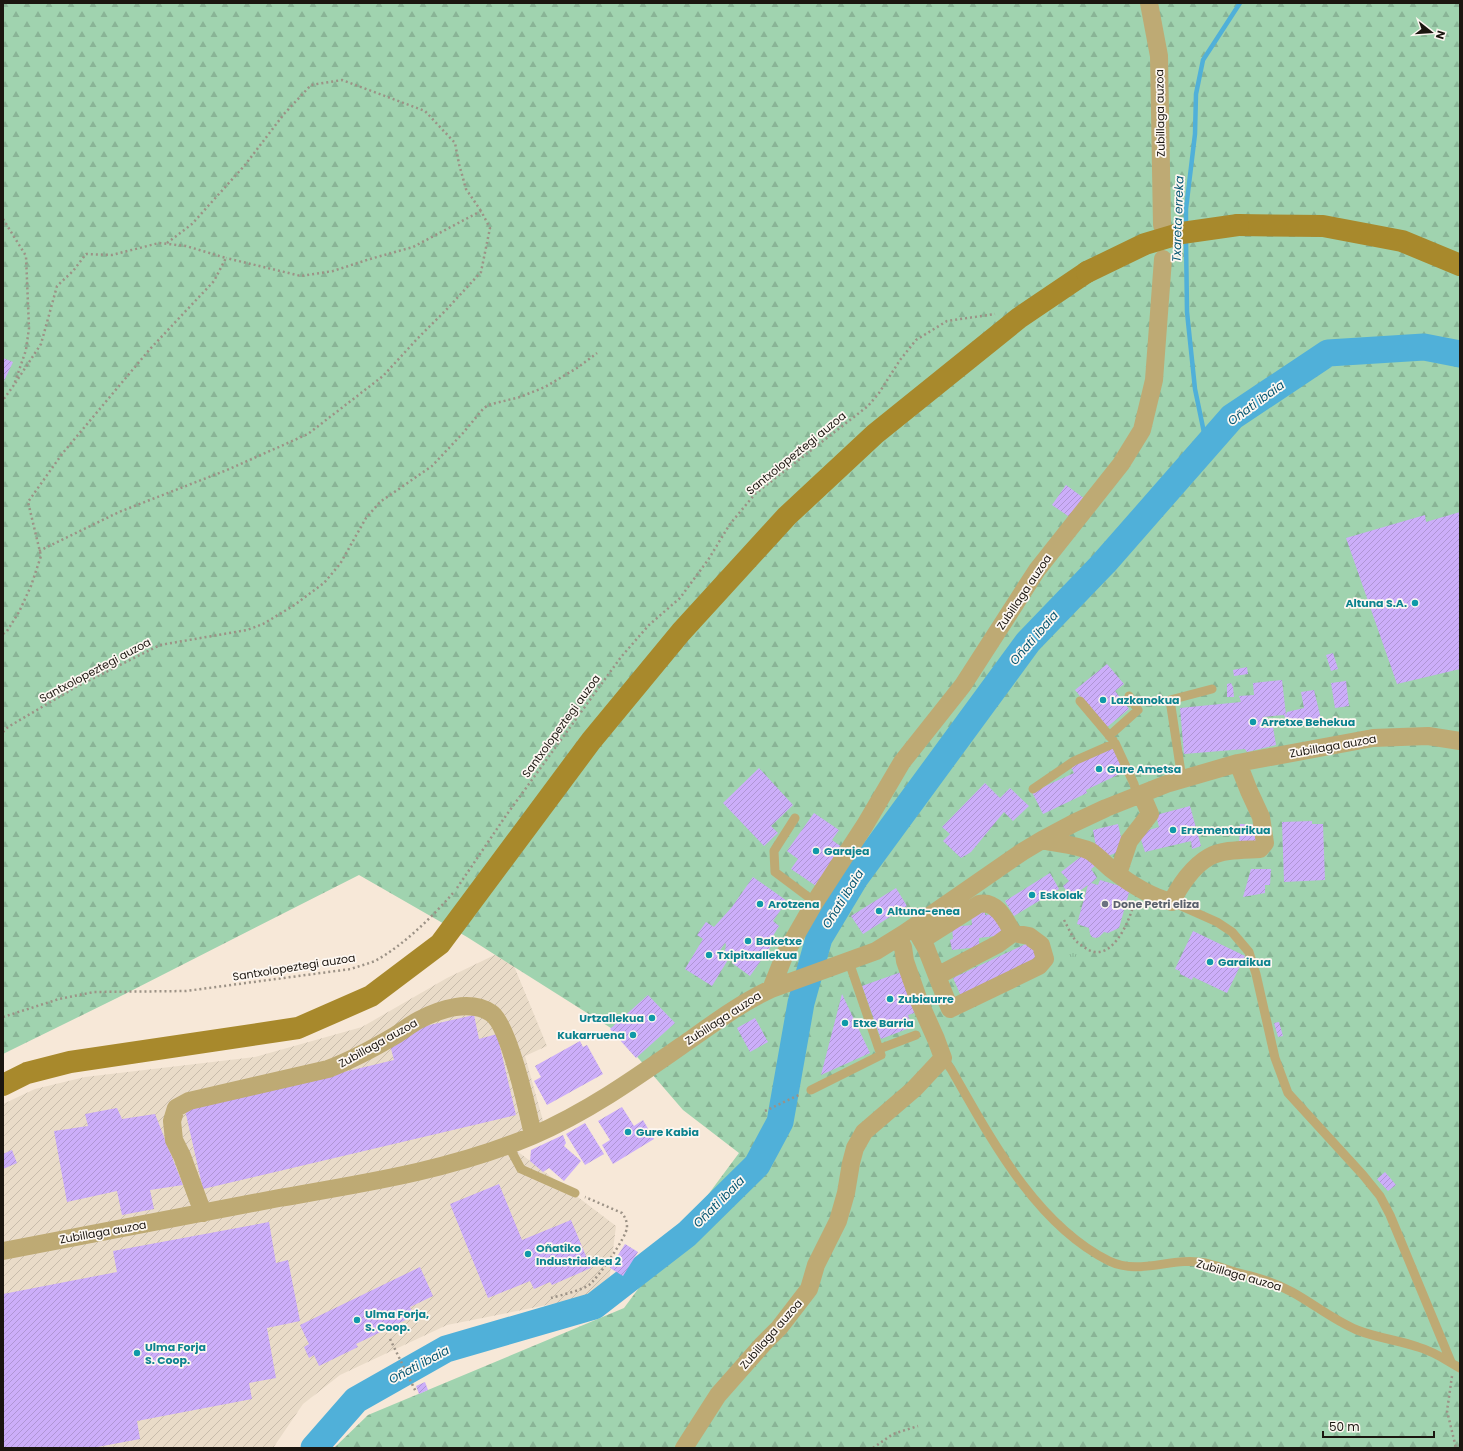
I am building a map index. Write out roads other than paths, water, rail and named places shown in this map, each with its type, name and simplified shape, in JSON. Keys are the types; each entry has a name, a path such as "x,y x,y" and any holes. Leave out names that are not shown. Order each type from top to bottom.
{"main road":[{"path":"3,1085 27,1073 70,1062 298,1028 371,996 390,982 440,944 591,741 681,632 787,516 875,434 1019,318 1087,272 1145,244 1182,233 1238,225 1323,226 1402,241 1460,264"}],"street":[{"name":"Zubillaga auzoa","path":"1149,3 1159,56 1162,225"},
{"name":"Zubillaga auzoa","path":"771,989 785,954 815,902 865,825 902,762 963,685 1037,570 1121,464 1142,430 1154,380 1163,259"},
{"name":"Zubillaga auzoa","path":"918,934 1022,852 1042,840 1074,823 1182,779 1238,763 1373,738 1428,736 1457,742"},
{"path":"1042,840 1074,845 1089,851 1096,855 1118,874 1158,899 1172,902 1186,878 1200,863 1209,857 1223,852 1260,849 1265,843 1262,817 1249,791 1238,763"},
{"path":"1118,874 1129,841 1150,814 1140,797"},
{"name":"Zubillaga auzoa","path":"3,1251 405,1176 437,1168 508,1145 533,1135 578,1113 611,1094 724,1016 758,995 876,951 898,938 918,934 979,904 985,903 993,906 1001,912 1013,933"},
{"path":"918,934 926,948 937,976 950,1009 1039,966 1045,959 1041,946 1029,936 1013,933 998,944 937,976"},
{"name":"Zubillaga auzoa","path":"684,1448 718,1395 762,1344 779,1328 809,1289 816,1265 834,1231 840,1216 846,1193 851,1163 859,1139 864,1132 914,1089 943,1058 919,1001 905,961 903,947 898,938"},
{"name":"Zubillaga auzoa","path":"203,1213 182,1156 174,1140 172,1121 176,1108 189,1101 328,1069 347,1062 373,1048 419,1020 454,1007 474,1006 492,1013 503,1029 516,1066 533,1135"}],"lane":[{"path":"1182,779 1170,700 1212,689"},
{"path":"1033,789 1074,761 1112,739 1138,710 1129,696"},
{"path":"1080,701 1112,739 1140,797"},
{"path":"795,818 774,851 775,872 815,902"},
{"path":"1172,902 1217,922 1232,932 1249,952 1256,974 1275,1058 1288,1093 1364,1175 1380,1196 1399,1236 1421,1293 1451,1362"},
{"path":"811,1090 881,1055 847,962"},
{"path":"879,1049 916,1035"},
{"name":"Zubillaga auzoa","path":"943,1058 951,1069 992,1141 1018,1178 1042,1208 1079,1242 1108,1260 1119,1265 1134,1267 1182,1261 1198,1262 1263,1280 1293,1292 1345,1325 1374,1336 1418,1346 1460,1368"},
{"path":"508,1145 521,1169 575,1193"}],"waterway":[{"name":"Txareta erreka","path":"1186,227 1186,209 1195,134 1196,94 1203,60 1240,3"},
{"name":"Txareta erreka","path":"1186,238 1187,312 1195,389 1207,447"},
{"name":"Oñati ibaia","path":"314,1448 356,1400 446,1349 594,1306 687,1234 757,1165 780,1122 801,1003 819,938 855,878 1028,642 1104,563 1232,417 1328,353 1424,347 1460,354"}],"place":[{"name":"Altuna S.A.","path":"1415,603"},
{"name":"Lazkanokua","path":"1103,700"},
{"name":"Arretxe Behekua","path":"1253,722"},
{"name":"Gure Ametsa","path":"1099,769"},
{"name":"Errementarikua","path":"1173,830"},
{"name":"Garajea","path":"816,851"},
{"name":"Eskolak","path":"1032,895"},
{"name":"Arotzena","path":"760,904"},
{"name":"Done Petri eliza","path":"1105,904"},
{"name":"Altuna-enea","path":"879,911"},
{"name":"Baketxe","path":"748,941"},
{"name":"Txipitxallekua","path":"709,955"},
{"name":"Garaikua","path":"1210,962"},
{"name":"Zubiaurre","path":"890,999"},
{"name":"Urtzallekua","path":"652,1018"},
{"name":"Etxe Barria","path":"845,1023"},
{"name":"Kukarruena","path":"633,1035"},
{"name":"Gure Kabia","path":"628,1132"},
{"name":"Oñatiko Industrialdea 2","path":"528,1254"},
{"name":"Ulma Forja, S. Coop.","path":"357,1320"},
{"name":"Ulma Forja S. Coop.","path":"137,1353"}]}
